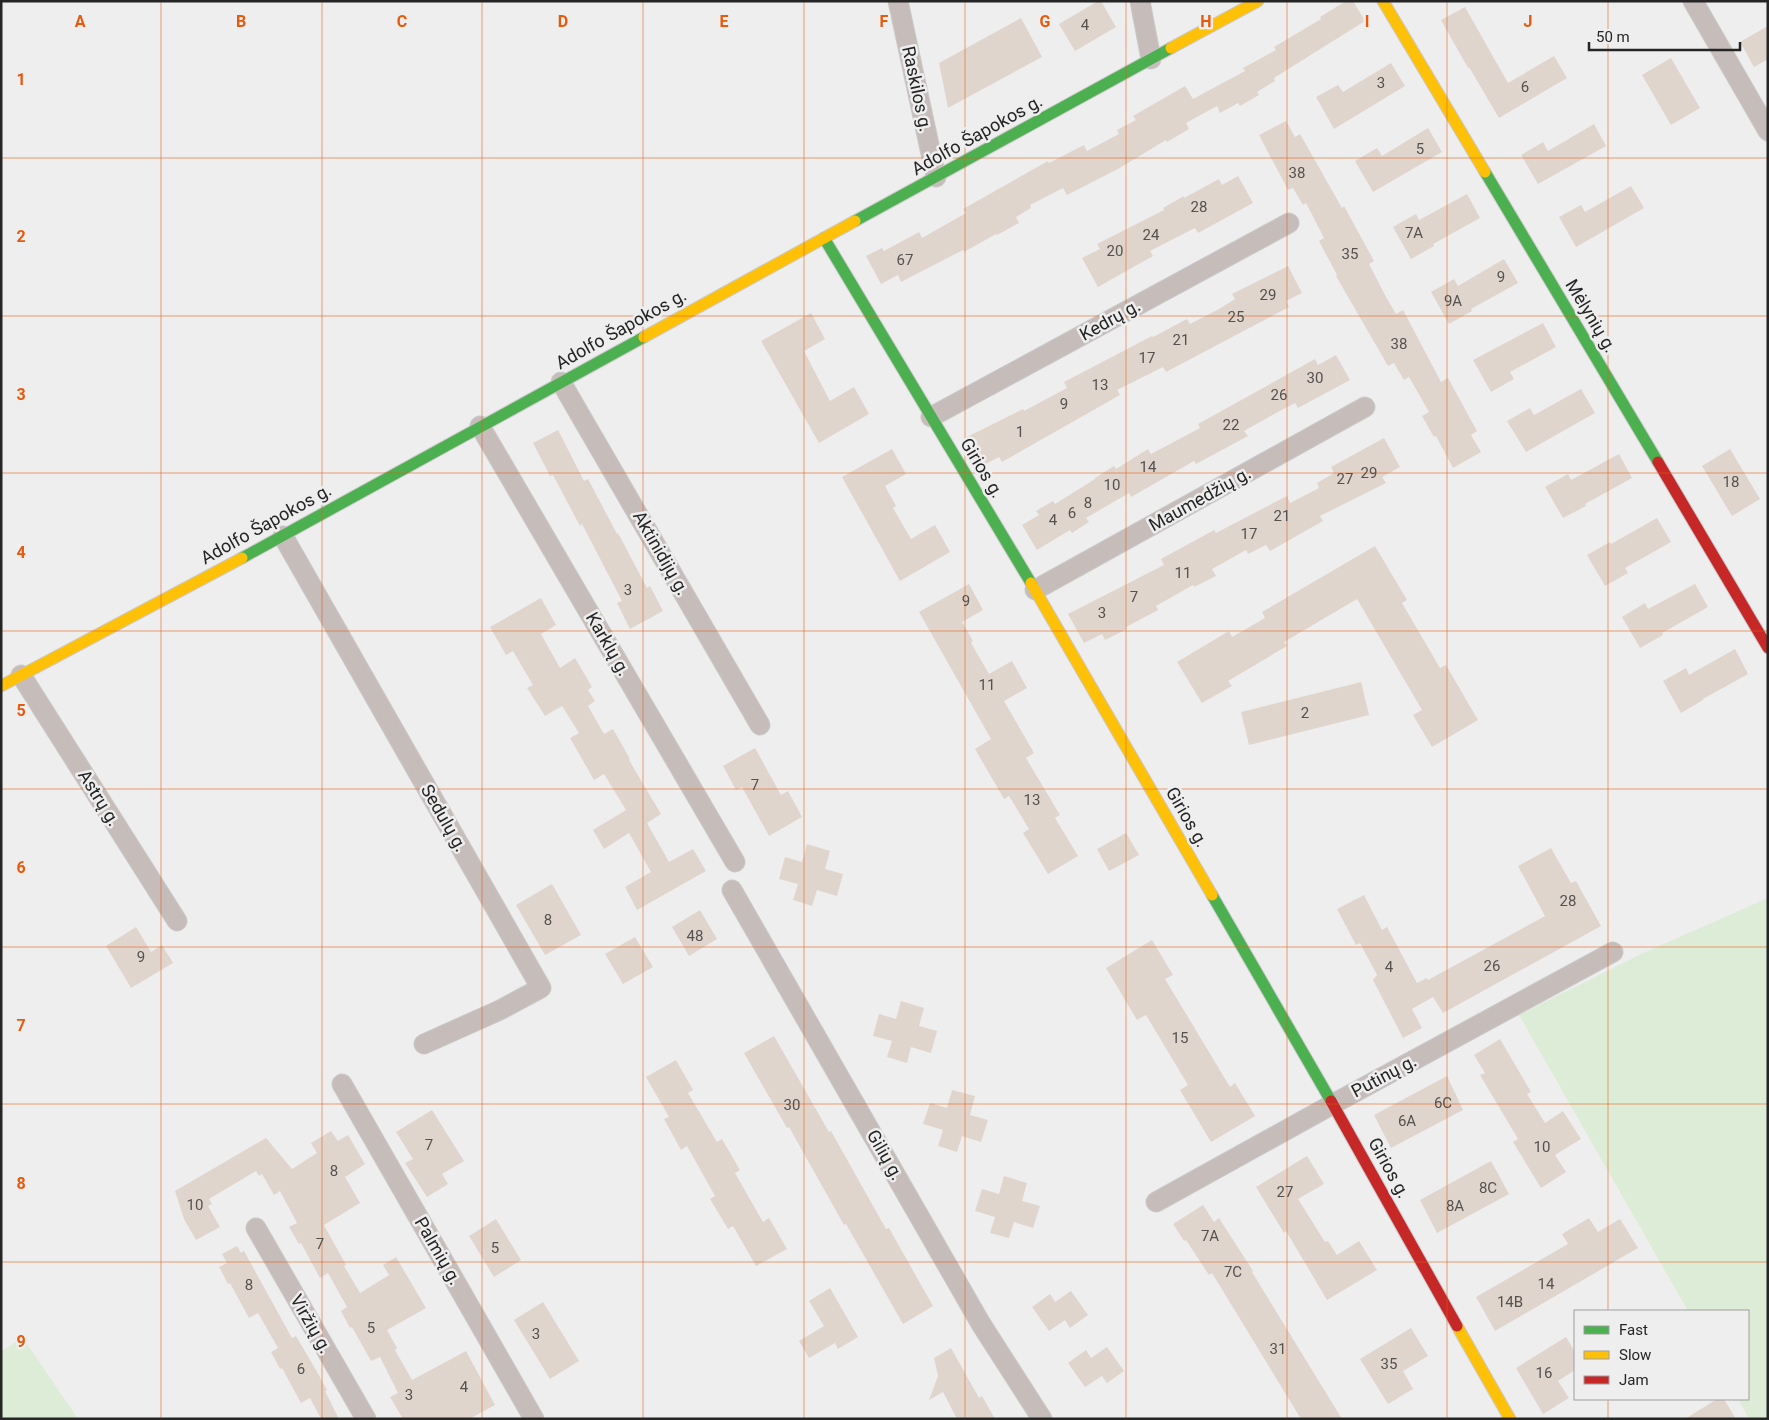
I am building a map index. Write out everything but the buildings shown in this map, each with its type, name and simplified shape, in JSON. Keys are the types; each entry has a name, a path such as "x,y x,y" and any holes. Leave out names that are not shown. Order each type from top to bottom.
{"street":[{"name":"Raskilos g.","path":"898,1 936,177"},
{"path":"1140,1 1151,59"},
{"name":"Adolfo Šapokos g.","path":"1,686 283,536 480,426 1258,1"},
{"name":"Mėlynių g.","path":"1383,1 1768,648"},
{"path":"1693,1 1768,131"},
{"name":"Kedrų g.","path":"931,417 1289,223"},
{"name":"Girios g.","path":"824,238 1035,590 1333,1104 1510,1419"},
{"name":"Aktinidijų g.","path":"561,382 760,725"},
{"name":"Maumedžių g.","path":"1035,590 1365,407"},
{"name":"Karklų g.","path":"480,426 735,862"},
{"name":"Sedulų g.","path":"283,536 541,988 500,1010 424,1044"},
{"name":"Astrų g.","path":"21,676 177,921"},
{"name":"Gilių g.","path":"732,890 982,1324 1042,1419"},
{"name":"Putinų g.","path":"1156,1202 1614,952"},
{"name":"Palmių g.","path":"342,1084 534,1419"},
{"name":"Viržių g.","path":"256,1228 366,1419"}],"green space":[{"path":"1768,898 1768,1419 1749,1419 1739,1400 1749,1400 1749,1310 1687,1310 1519,1015 1641,954"},
{"path":"23,1338 78,1419 1,1419 1,1351"}],"traffic: fast":[{"path":"855,221 1171,48"},
{"path":"1485,172 1658,462"},
{"path":"824,238 1031,583"},
{"path":"242,558 644,337"},
{"path":"1212,895 1331,1101"}],"traffic: slow":[{"path":"1171,48 1258,1"},
{"path":"1383,1 1485,172"},
{"path":"644,337 855,221"},
{"path":"1,686 242,558"},
{"path":"1031,583 1212,895"},
{"path":"1457,1326 1510,1419"}],"traffic: jam":[{"path":"1658,462 1768,648"},
{"path":"1331,1101 1457,1326"}]}
